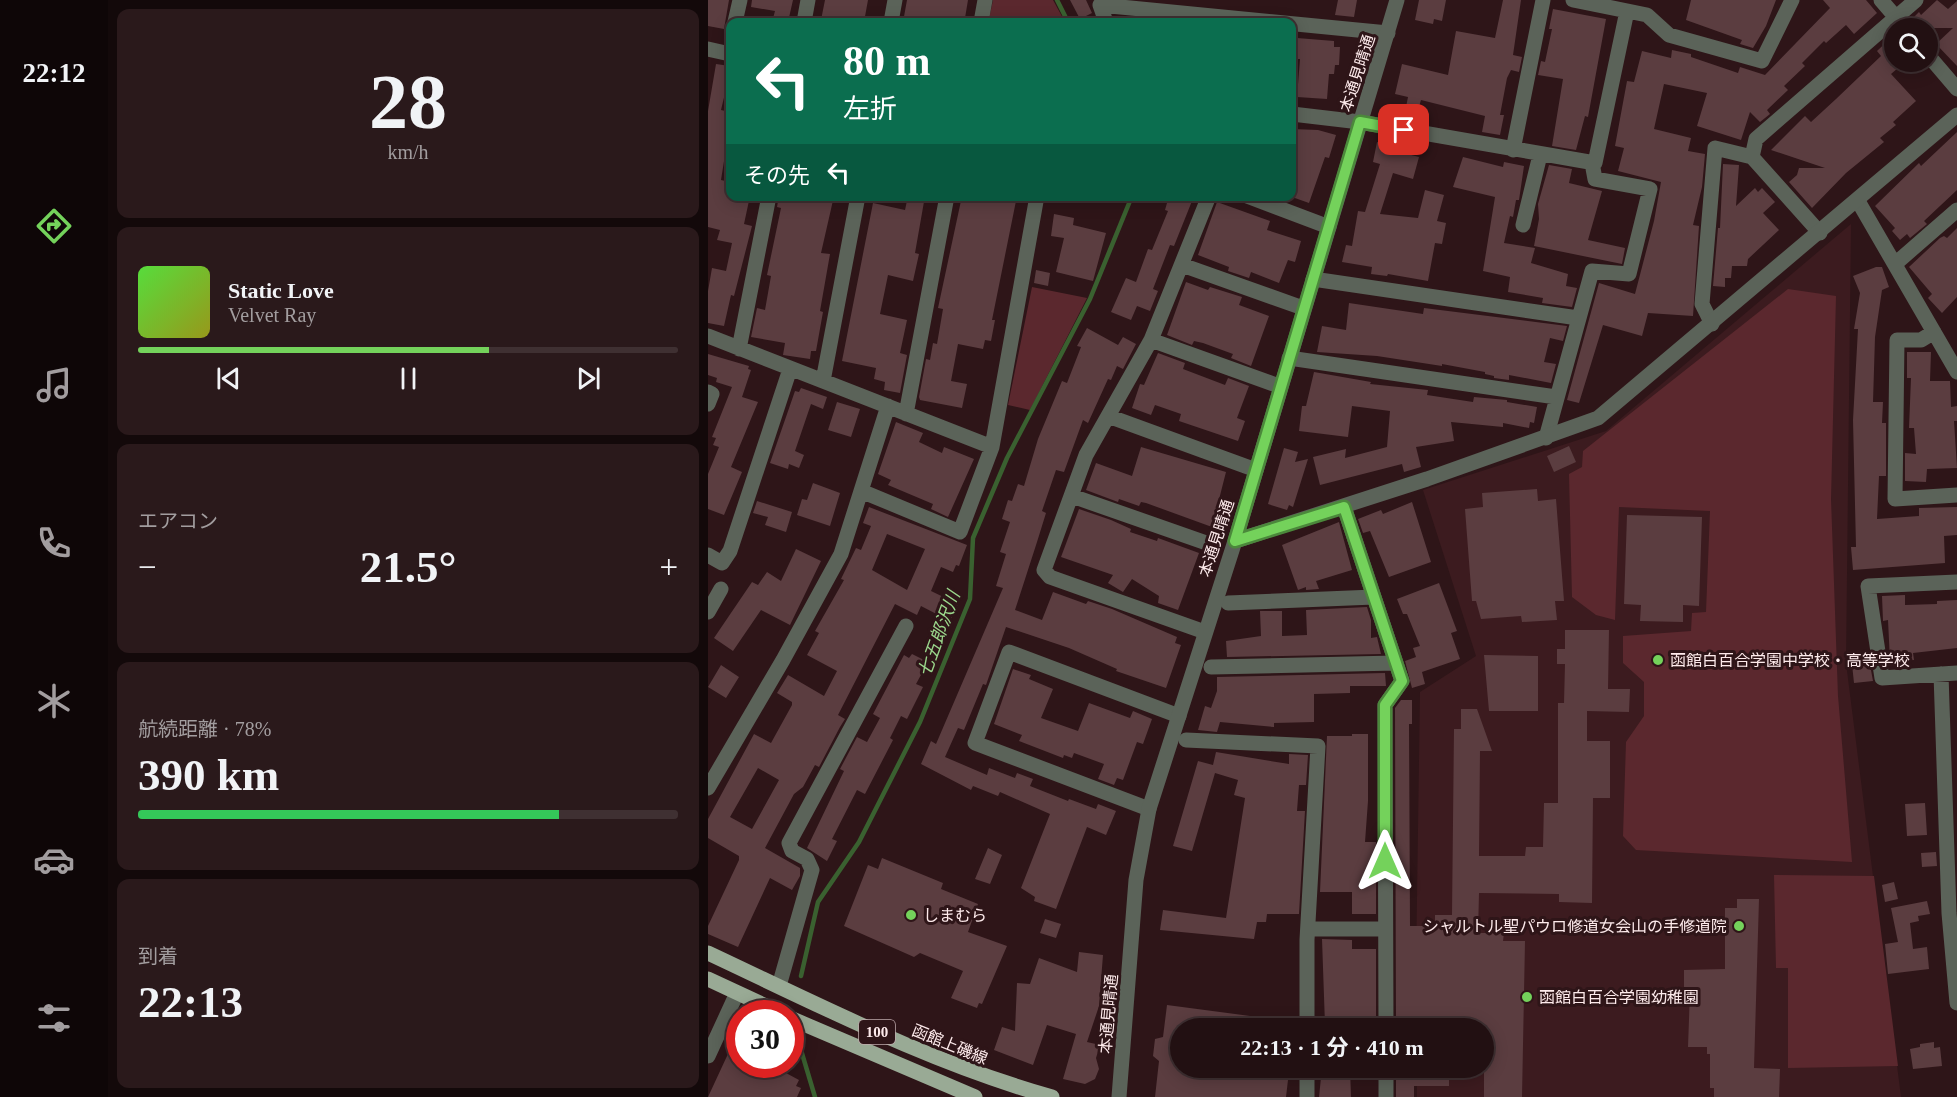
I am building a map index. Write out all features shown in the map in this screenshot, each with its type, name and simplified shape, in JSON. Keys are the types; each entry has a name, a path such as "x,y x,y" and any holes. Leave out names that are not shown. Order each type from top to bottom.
{"main road":[{"name":"函館上磯線","path":"708,953 932,1057 990,1079 1052,1097"},
{"path":"708,979 752,1000"},
{"name":"100","path":"804,1024 975,1097"}],"street":[{"path":"736,18 740,0"},
{"path":"805,18 808,0"},
{"path":"892,18 895,0"},
{"path":"982,18 985,0"},
{"name":"本通見晴通","path":"1119,1097 1136,880 1149,809 1235,541 1397,0"},
{"path":"1513,150 1543,0"},
{"path":"1574,0 1647,15 1669,35 1762,61 1792,0"},
{"path":"1881,0 1896,18"},
{"path":"1903,18 1916,0"},
{"path":"1105,18 1100,5 1234,18"},
{"path":"1296,114 1360,122 1595,163 1627,11"},
{"path":"1296,24 1388,33"},
{"path":"1752,157 1756,139 1884,36"},
{"path":"708,49 726,51"},
{"path":"1938,67 1957,89"},
{"path":"1235,541 1344,507 1598,418 1858,201 1957,115"},
{"path":"1712,324 1702,304 1715,148 1752,157 1820,233"},
{"path":"1523,225 1540,155"},
{"path":"1546,438 1592,271 1629,274 1650,189 1595,179 1592,163"},
{"path":"739,349 767,201"},
{"path":"823,381 857,201"},
{"path":"906,414 946,201"},
{"path":"861,491 960,532 992,447 1036,201"},
{"path":"1205,632 1050,578 1044,570 1086,454 1151,340 1207,201"},
{"path":"1260,201 1329,227"},
{"path":"1858,201 1957,372"},
{"path":"1895,264 1957,210"},
{"path":"1182,265 1303,308"},
{"path":"1313,279 1578,318"},
{"path":"1934,332 1921,340 1897,340 1895,499 1957,495"},
{"path":"708,336 992,447"},
{"path":"1151,340 1280,387"},
{"path":"1289,357 1556,397"},
{"path":"708,555 722,563 730,551 790,369"},
{"path":"708,392 712,394 708,404"},
{"path":"708,788 789,650 841,554 888,406"},
{"path":"1108,416 1256,470"},
{"path":"1072,496 1215,546"},
{"path":"1344,507 1402,681 1385,705 1386,1018"},
{"path":"1957,582 1868,586 1882,678 1957,673"},
{"path":"708,612 721,589"},
{"path":"1228,603 1374,597"},
{"path":"779,986 812,870 807,858 792,851 789,843 906,626"},
{"path":"1149,809 975,743 1009,652 1179,716"},
{"path":"1211,667 1396,663"},
{"path":"1941,674 1950,913 1957,1003"},
{"path":"1186,740 1318,746 1308,929 1307,1018"},
{"path":"1308,929 1385,929"},
{"path":"708,1056 737,993"},
{"path":"1307,1078 1307,1097"},
{"path":"1386,1078 1386,1097"}],"shaded area":[{"path":"993,0 1053,0 1063,18 989,18"},
{"name":"函館白百合学園中学校・高等学校","path":"1851,224 1846,663 1901,1097 1417,1097 1417,1078 1494,1078 1494,1018 1472,1018 1416,966 1420,692 1476,656 1423,490 1606,431"},
{"path":"1032,287 1087,298 1030,410 1008,405"},
{"path":"1788,289 1836,296 1831,499 1838,696 1852,862 1636,850 1623,836 1626,742 1644,716 1644,682 1623,663 1623,636 1691,631 1692,613 1706,612 1710,511 1619,507 1615,620 1596,615 1572,597 1569,474 1582,467 1583,451"},
{"path":"1774,875 1874,876 1898,1066 1788,1068 1788,968 1776,968"}],"building":[{"path":"708,0 729,0 724,29 708,26"},
{"path":"752,0 793,0 789,18 773,18 775,11 751,7"},
{"path":"825,0 868,0 865,18 821,18"},
{"path":"907,0 968,0 965,18 904,18"},
{"path":"1070,0 1086,0 1092,13 1079,18"},
{"path":"1338,0 1357,0 1354,17 1335,15"},
{"path":"1419,0 1446,0 1442,21 1434,19 1433,24 1415,20"},
{"path":"1503,0 1521,0 1513,55 1522,57 1519,72 1511,70 1507,78 1500,115 1504,115 1500,135 1482,132 1485,116 1421,100 1418,110 1406,107 1408,97 1395,94 1402,64 1448,75 1456,31 1495,38"},
{"path":"1691,0 1776,0 1766,26 1753,48 1740,44 1742,40 1686,20"},
{"path":"1823,0 1866,0 1877,13 1854,34 1846,25 1826,43 1824,41 1802,63 1805,66 1784,86 1788,90 1767,110 1770,114 1760,122 1750,112 1741,140 1697,126 1707,93 1664,84 1654,129 1691,138 1688,151 1705,154 1702,187 1693,225 1699,226 1693,316 1648,313 1642,336 1603,325 1579,403 1567,400 1599,283 1635,294 1654,221 1661,182 1618,171 1624,148 1615,146 1627,81 1634,82 1642,51 1671,58 1672,50 1691,54 1691,57 1738,73 1740,67 1765,75 1830,8"},
{"path":"1937,0 1948,9 1957,1 1957,66 1938,46 1938,42 1953,28 1938,28 1938,18 1913,18 1919,12 1921,15"},
{"path":"1553,9 1606,19 1588,117 1585,116 1576,150 1552,146 1563,79 1538,75 1541,61 1545,62 1552,29 1549,29"},
{"path":"1297,38 1334,41 1334,47 1340,47 1339,65 1335,65 1334,74 1329,74 1327,99 1297,97 1300,59 1296,59"},
{"path":"1884,44 1884,72 1893,72 1891,74 1916,101 1893,122 1896,125 1880,138 1884,142 1846,173 1812,208 1789,182 1797,175 1799,168 1825,168 1771,150 1805,116 1811,122 1836,99 1881,56 1877,51"},
{"path":"716,64 726,65 726,89 721,110 726,111 726,155 721,180 726,181 726,201 749,201 744,224 752,226 724,326 708,323 708,291 712,268 726,271 732,243 717,240 720,230 708,227 708,111"},
{"path":"1296,129 1318,130 1336,135 1329,158 1325,157 1309,203 1296,198"},
{"path":"1957,132 1957,190 1924,221 1927,224 1910,238 1907,234 1900,240 1892,231 1895,228 1875,206 1919,163 1921,166"},
{"path":"1377,142 1393,146 1392,150 1419,157 1413,179 1393,173 1380,214 1418,218 1425,190 1444,195 1437,221 1446,223 1442,244 1435,243 1428,281 1388,274 1387,276 1371,274 1372,267 1342,262 1346,245 1352,246 1358,211 1365,212 1380,164 1373,162"},
{"path":"1463,157 1503,167 1504,162 1524,166 1519,200 1516,200 1513,217 1510,216 1504,243 1535,248 1531,263 1568,274 1566,286 1577,288 1572,307 1542,303 1543,298 1508,292 1510,277 1483,271 1495,197 1453,187"},
{"path":"1723,164 1739,165 1736,206 1755,188 1758,192 1762,188 1775,202 1763,213 1779,230 1748,259 1747,266 1732,266 1731,278 1725,278 1725,287 1713,286 1718,228 1720,228"},
{"path":"1549,165 1572,169 1569,183 1602,191 1588,240 1625,248 1622,264 1534,246 1539,219 1538,204"},
{"path":"778,201 833,201 821,253 830,254 820,311 823,312 816,351 811,351 810,359 783,355 785,343 751,337 757,308 765,310 771,276 767,275 781,208 777,207"},
{"path":"907,201 924,201 915,253 919,254 913,281 888,275 880,314 907,320 900,353 907,355 900,393 884,390 885,382 874,379 876,368 842,361 873,203 905,210"},
{"path":"961,201 1016,201 992,320 995,320 991,341 985,340 983,349 958,344 951,381 967,384 962,408 920,400 919,397 926,359 930,360 933,343 937,344 943,309 938,308"},
{"path":"1168,201 1192,201 1174,246 1170,245 1153,289 1158,291 1150,311 1137,306 1131,320 1111,312 1126,278 1136,282 1148,249 1152,250 1168,211 1165,210"},
{"path":"1217,202 1270,221 1267,230 1301,241 1295,262 1288,260 1279,283 1251,272 1249,278 1228,271 1229,267 1198,255"},
{"path":"1054,214 1074,218 1073,225 1106,233 1093,281 1056,272 1064,238 1051,236"},
{"path":"1957,228 1957,297 1942,313 1928,298 1932,294 1909,267 1940,238 1944,236 1947,238"},
{"path":"1882,267 1889,287 1882,290 1875,337 1873,402 1883,402 1882,423 1886,423 1886,476 1879,476 1877,519 1919,516 1919,508 1957,507 1957,535 1944,536 1945,563 1853,570 1851,547 1856,547 1853,420 1858,329 1854,329 1860,293 1853,276"},
{"path":"1036,270 1050,273 1048,286 1034,283"},
{"path":"1186,282 1208,290 1210,287 1242,297 1239,305 1269,316 1251,366 1231,358 1233,354 1194,341 1192,345 1167,335"},
{"path":"1349,303 1423,314 1424,308 1567,326 1563,341 1550,338 1544,362 1556,364 1551,383 1509,375 1509,380 1494,378 1485,372 1442,364 1442,366 1377,356 1317,352 1322,326 1346,330"},
{"path":"1087,328 1118,345 1123,337 1136,344 1123,369 1117,366 1111,380 1108,379 1088,423 1083,420 1064,472 1056,470 1042,511 1046,513 1015,610 1042,620 1053,592 1086,604 1088,601 1112,609 1177,637 1175,643 1181,645 1166,688 1116,671 1117,669 1069,648 1006,627 986,685 983,684 964,730 958,728 945,757 987,775 989,768 1015,778 1017,773 1033,779 1030,786 1068,801 1069,799 1096,809 1098,804 1116,811 1106,835 1087,827 1056,909 1034,901 1035,897 1021,888 1050,814 1000,792 998,796 973,786 971,790 921,764 931,741 936,744 1003,588 996,586 1006,554 1000,552 1010,522 1002,519 1008,500 1012,501 1018,484 1024,486 1038,439 1062,381 1067,383 1081,347 1077,346"},
{"path":"1907,352 1931,352 1930,381 1950,381 1951,407 1957,406 1957,421 1954,421 1957,468 1927,469 1926,482 1905,481 1905,453 1916,454 1914,428 1909,428 1911,378 1907,378"},
{"path":"1158,353 1185,363 1183,369 1225,385 1228,378 1249,386 1237,418 1245,421 1238,441 1179,421 1181,414 1155,405 1151,415 1132,408 1140,384 1144,385"},
{"path":"708,354 749,366 748,369 751,370 742,397 758,402 731,467 742,472 724,515 708,509 708,474 719,447 713,445 716,438 712,437 732,387 716,382 717,378 708,375"},
{"path":"1314,372 1371,382 1370,384 1428,390 1427,395 1473,402 1474,397 1507,400 1507,402 1537,407 1534,423 1530,422 1529,428 1503,423 1503,427 1451,422 1454,441 1416,447 1421,467 1404,472 1402,464 1320,485 1313,457 1346,449 1345,458 1387,447 1390,411 1352,406 1348,437 1299,431 1302,406 1306,406"},
{"path":"801,388 827,397 823,409 811,404 795,451 804,455 799,468 789,464 788,469 770,463 795,391 799,392"},
{"path":"837,402 860,409 851,437 828,430"},
{"path":"896,422 923,433 919,442 942,453 944,447 974,459 948,517 931,509 933,504 888,485 891,480 878,474"},
{"path":"1569,446 1576,462 1554,472 1547,456"},
{"path":"1141,447 1226,472 1212,527 1146,503 1141,502 1139,506 1119,499 1118,502 1086,490 1096,463 1132,476"},
{"path":"1284,448 1298,452 1295,462 1308,459 1293,507 1289,505 1287,510 1268,504"},
{"path":"813,483 840,493 830,526 797,515 802,499 807,500"},
{"path":"1537,489 1538,501 1556,499 1564,601 1555,601 1557,620 1522,622 1521,616 1481,619 1476,601 1472,601 1465,509 1483,507 1482,493"},
{"path":"757,501 792,512 786,532 765,525 768,517 753,513"},
{"path":"1412,502 1431,562 1389,577 1370,531 1363,533 1358,519 1381,510 1383,514"},
{"path":"869,507 967,545 959,566 956,565 953,572 941,567 931,591 958,604 950,621 921,606 917,615 895,604 838,715 845,719 819,767 815,765 803,787 794,794 765,848 800,868 800,876 792,890 770,878 738,947 708,934 708,926 739,856 708,838 708,819 754,734 771,743 792,705 792,702 777,693 788,675 824,696 837,671 807,655 819,633 815,631 844,580 841,579 856,548 861,550 871,526 863,523","holes":["887,534 925,549 907,590 872,570","758,768 779,780 752,829 730,817"]},
{"path":"1079,509 1131,529 1130,532 1157,541 1158,538 1199,553 1178,610 1158,603 1159,596 1132,579 1123,592 1108,583 1113,575 1061,557"},
{"path":"1627,515 1702,517 1699,606 1683,605 1683,622 1640,621 1641,605 1624,604"},
{"path":"1339,522 1352,570 1316,581 1319,589 1306,590 1306,587 1298,590 1282,545"},
{"path":"796,549 821,561 790,625 761,610 733,651 714,638 752,582 758,585 767,572 781,581"},
{"path":"1439,583 1457,631 1451,633 1460,659 1422,672 1425,684 1412,688 1405,661 1416,657 1413,648 1420,646 1407,614 1403,614 1397,599"},
{"path":"1905,595 1905,605 1937,604 1937,601 1957,600 1957,648 1913,653 1914,660 1890,661 1888,620 1883,621 1882,596"},
{"path":"1367,607 1371,620 1371,638 1377,637 1381,654 1227,657 1226,641 1261,636 1260,611 1282,611 1282,636 1307,635 1306,610"},
{"path":"1565,630 1609,630 1608,689 1630,689 1629,712 1587,711 1587,741 1610,741 1610,798 1593,798 1592,903 1559,902 1559,894 1479,893 1478,933 1504,933 1503,941 1525,941 1522,1097 1484,1097 1484,1078 1494,1078 1494,1018 1396,1018 1395,708 1401,700 1412,700 1412,724 1409,724 1410,926 1435,926 1435,915 1452,915 1454,729 1461,729 1461,709 1477,709 1492,751 1480,751 1479,856 1525,856 1526,847 1543,847 1544,803 1558,803 1558,703 1564,703 1565,664 1557,664 1557,649 1565,649"},
{"path":"912,654 928,662 916,684 923,687 907,719 901,716 890,738 893,740 865,794 857,790 832,839 837,841 827,861 807,848 844,771 840,769 857,737 867,742 880,718 873,714 904,655 909,658"},
{"path":"1868,654 1873,681 1854,683 1851,655"},
{"path":"1484,655 1538,656 1538,711 1489,711"},
{"path":"721,665 739,677 726,698 708,687"},
{"path":"1013,669 1031,675 1029,679 1053,689 1041,718 1078,731 1089,703 1130,718 1133,711 1152,719 1143,744 1137,742 1123,780 1117,778 1114,785 1098,779 1104,764 1074,753 1072,758 1064,755 1063,758 1019,741 1022,735 994,724"},
{"path":"1385,673 1386,686 1350,686 1350,693 1314,694 1314,722 1274,723 1274,727 1220,722 1217,732 1198,730 1205,706 1211,708 1217,691 1217,677"},
{"path":"1352,734 1368,734 1368,801 1365,842 1376,842 1376,914 1352,914 1352,892 1320,892 1327,736 1352,736"},
{"path":"1216,752 1289,764 1289,754 1308,755 1306,785 1299,785 1297,811 1305,811 1299,914 1267,914 1266,922 1257,922 1254,939 1160,930 1163,910 1226,918 1245,798 1234,795 1238,780 1215,773 1192,851 1173,846 1198,761 1213,765"},
{"path":"1925,803 1927,835 1907,836 1905,804"},
{"path":"988,848 1002,855 990,884 975,879"},
{"path":"1936,852 1937,866 1922,867 1921,853"},
{"path":"882,858 943,883 941,889 978,904 968,932 1007,946 982,1004 979,1003 977,1008 951,998 963,971 920,953 914,957 844,926 868,865 878,869"},
{"path":"1894,882 1898,899 1885,902 1882,885"},
{"path":"1737,899 1759,899 1754,1068 1780,1069 1779,1097 1714,1097 1714,1088 1710,1088 1710,1054 1707,1054 1707,1047 1688,1047 1690,991 1684,991 1684,970 1725,969 1725,933 1719,933 1719,920 1725,920 1725,908 1737,908"},
{"path":"1927,901 1930,914 1918,916 1919,921 1910,923 1913,949 1927,947 1929,969 1888,974 1885,944 1898,942 1891,908"},
{"path":"1045,919 1061,924 1056,938 1040,933"},
{"path":"1322,939 1352,940 1352,949 1376,949 1376,1018 1325,1018"},
{"path":"1079,952 1103,955 1099,1006 1087,1042 1100,1045 1096,1058 1099,1069 1095,1079 1085,1084 1063,1079 1076,1034 1047,1025 1033,1065 994,1050 1002,1027 1015,1031 1017,983 1030,984 1039,958 1077,972"},
{"path":"1167,1005 1265,1018 1170,1018 1170,1078 1285,1078 1288,1080 1286,1097 1155,1097 1159,1061 1153,1056 1155,1039 1163,1037"},
{"path":"1934,1042 1934,1048 1940,1047 1942,1066 1913,1069 1910,1049 1920,1047 1920,1044"},
{"path":"726,1058 726,1078 795,1078 799,1080 796,1086 801,1088 797,1097 708,1097"},
{"path":"1321,1078 1350,1078 1351,1097 1319,1097"},
{"path":"1396,1078 1449,1078 1449,1086 1414,1086 1414,1097 1396,1097"}],"waterway":[{"name":"七五郎沢川","path":"1057,0 1066,18"},
{"name":"七五郎沢川","path":"801,976 818,902 859,842 920,722 970,599 973,538 1007,458 1090,299 1130,201"},
{"name":"七五郎沢川","path":"804,1060 815,1097"}],"place":[{"name":"函館白百合学園中学校・高等学校","path":"1658,660"},
{"name":"しまむら","path":"911,915"},
{"name":"シャルトル聖パウロ修道女会山の手修道院","path":"1739,926"},
{"name":"函館白百合学園幼稚園","path":"1527,997"}],"route":[{"path":"1385,861 1385,705 1402,681 1344,507 1235,541 1360,122 1404,130"}]}
